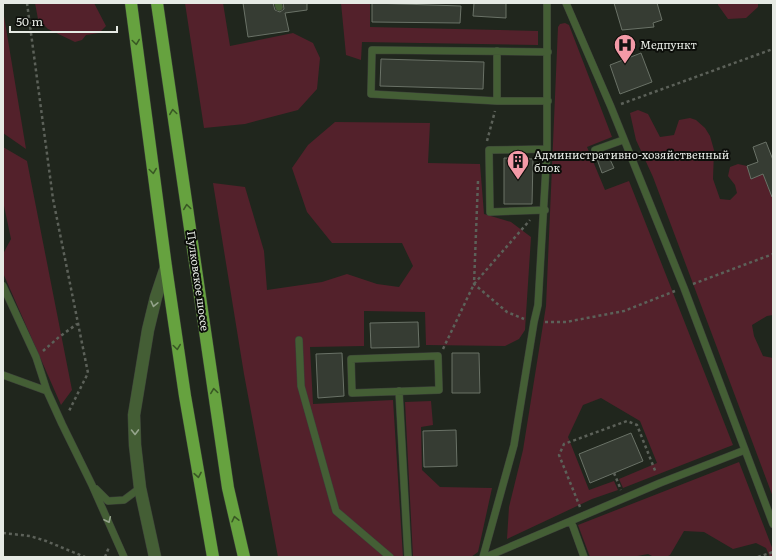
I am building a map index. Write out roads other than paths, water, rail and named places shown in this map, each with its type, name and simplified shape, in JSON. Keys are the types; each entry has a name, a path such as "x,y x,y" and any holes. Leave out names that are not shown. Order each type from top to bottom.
{"highway":[{"path":"130,3 185,396 213,557"},
{"name":"Пулковское шоссе","path":"157,3 228,488 244,557"}],"street":[{"path":"155,557 140,488 135,445 134,415 148,330 166,267"}],"lane":[{"path":"483,557 514,446 538,305 542,211 547,149 548,3"},
{"path":"566,3 611,107 623,140 684,288 773,524"},
{"path":"548,52 372,50 371,94 497,101 548,101"},
{"path":"497,51 497,101"},
{"path":"595,150 623,140"},
{"path":"542,211 490,212 489,150 547,149"},
{"path":"3,286 36,357 47,391 92,484 124,557"},
{"path":"299,340 301,386 336,511 390,557"},
{"path":"438,356 439,390 399,391 352,392 351,359 438,356"},
{"path":"3,375 47,391"},
{"path":"399,391 408,557"},
{"path":"486,557 660,483 745,450"},
{"path":"92,484 108,501 124,500 140,488"},
{"path":"571,521 584,557"}],"place":[{"name":"Медпункт","path":"625,64"},
{"name":"Административно-хозяйственный блок","path":"518,180"}]}
